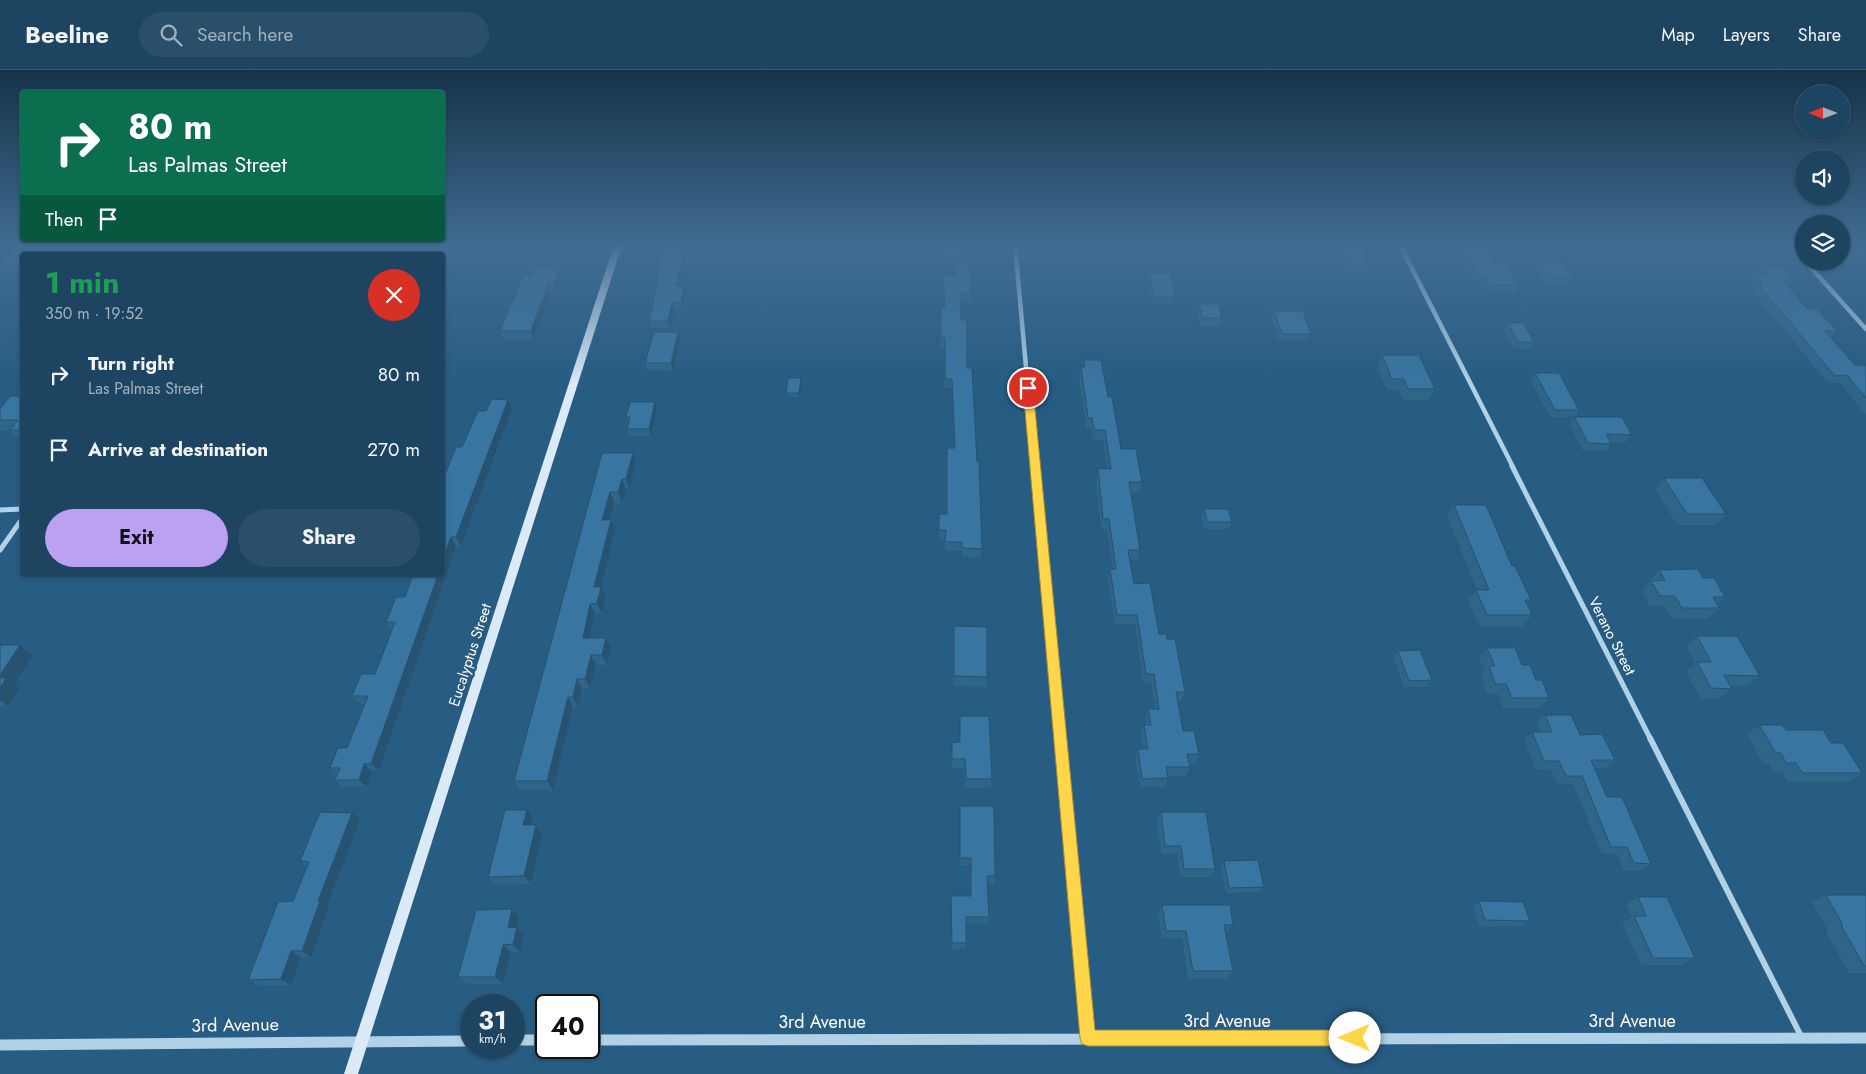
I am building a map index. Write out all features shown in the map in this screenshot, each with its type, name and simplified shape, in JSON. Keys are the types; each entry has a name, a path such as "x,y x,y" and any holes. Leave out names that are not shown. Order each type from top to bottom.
{"main road":[{"name":"Eucalyptus Street","path":"351,1074 603,292"}],"street":[{"path":"1019,292 1088,1038"},
{"name":"Verano Street","path":"1424,292 1802,1038"},
{"path":"1832,292 1866,329"},
{"path":"0,510 20,509"},
{"path":"0,550 20,522"},
{"name":"3rd Avenue","path":"600,1040 1866,1038"},
{"name":"3rd Avenue","path":"0,1045 460,1040"}],"building":[{"path":"516,292 545,292 531,331 500,331"},
{"path":"656,292 683,292 681,302 672,302 668,321 649,321"},
{"path":"944,292 972,292 960,294 961,320 967,320 967,368 972,368 977,462 979,462 982,549 962,548 962,542 945,542 946,530 939,530 939,514 947,514 947,448 955,448 952,379 945,379 945,338 941,338 941,307 945,307"},
{"path":"1153,292 1174,292 1175,296 1154,296"},
{"path":"1765,292 1793,292 1807,309 1817,309 1837,331 1825,331 1855,365 1866,365 1866,398 1847,375 1835,376"},
{"path":"1199,304 1218,304 1222,318 1202,318"},
{"path":"1274,311 1303,311 1311,334 1282,334"},
{"path":"1508,323 1524,323 1534,342 1518,342"},
{"path":"654,332 678,332 671,363 645,363"},
{"path":"1382,355 1419,355 1435,389 1408,389 1404,379 1392,379"},
{"path":"1084,360 1101,360 1108,397 1112,397 1121,449 1136,449 1142,482 1129,482 1140,550 1128,550 1134,584 1150,583 1159,634 1166,634 1167,639 1175,639 1185,692 1176,692 1183,731 1194,731 1199,754 1187,754 1190,767 1166,767 1168,778 1142,779 1138,749 1148,749 1144,725 1151,725 1148,709 1159,709 1154,674 1146,674 1137,615 1117,615 1110,569 1116,569 1109,519 1103,519 1098,468 1111,469 1105,430 1094,430 1092,418 1088,418 1081,367 1085,367"},
{"path":"1535,373 1559,373 1579,410 1555,410"},
{"path":"788,378 801,378 799,393 786,393"},
{"path":"10,396 20,396 20,430 10,430 18,420 0,420 0,409"},
{"path":"492,399 508,400 456,537 451,537 445,553 445,474 456,447 462,447 478,411 486,411"},
{"path":"630,402 655,402 649,429 627,429 630,417 626,417"},
{"path":"1574,417 1622,417 1632,435 1606,434 1611,444 1588,443"},
{"path":"602,453 633,453 626,479 622,479 618,492 610,492 602,520 611,520 594,587 601,587 597,603 590,604 583,638 606,638 602,655 591,655 585,679 577,679 573,697 568,697 547,781 514,781"},
{"path":"1664,478 1702,478 1726,514 1687,514"},
{"path":"1454,505 1486,505 1512,566 1515,566 1531,600 1525,600 1532,615 1487,615 1476,590 1489,590"},
{"path":"1204,509 1228,509 1232,522 1207,522"},
{"path":"1698,569 1703,578 1714,578 1725,597 1713,597 1719,608 1682,608 1675,596 1660,596 1651,581 1665,580 1659,570"},
{"path":"412,577 437,577 371,764 364,764 359,780 335,780 340,768 330,768 338,748 347,748 368,696 352,696 361,674 375,674 395,622 386,622 396,597 405,597"},
{"path":"954,626 987,627 987,677 954,676"},
{"path":"1697,636 1737,636 1760,676 1724,675 1732,689 1711,688 1697,662 1711,662"},
{"path":"0,645 20,645 0,675"},
{"path":"1487,648 1515,648 1522,665 1530,665 1536,680 1542,680 1549,698 1512,698 1506,684 1495,684 1489,666 1495,666"},
{"path":"1420,650 1432,680 1409,681 1398,651"},
{"path":"0,678 6,678 0,688"},
{"path":"1545,715 1571,715 1580,735 1602,734 1615,760 1591,760 1607,797 1622,797 1651,864 1634,863 1627,847 1611,847 1582,776 1566,776 1559,761 1544,761 1532,732 1552,732"},
{"path":"960,716 989,716 992,779 966,779 965,759 952,759 952,743 960,742"},
{"path":"1759,725 1782,725 1786,730 1823,730 1831,743 1843,743 1862,773 1802,773 1796,763 1786,763 1781,753 1776,753"},
{"path":"960,806 994,806 995,876 987,876 989,917 966,917 966,943 952,943 951,896 971,896 971,858 960,858"},
{"path":"505,810 527,810 523,825 536,825 524,876 488,877"},
{"path":"320,812 352,813 318,901 320,901 302,951 291,951 281,979 248,980 278,902 293,901 309,862 300,861"},
{"path":"1161,812 1206,812 1215,869 1184,869 1181,846 1165,846"},
{"path":"1258,860 1264,887 1229,888 1224,861"},
{"path":"1826,895 1866,895 1866,966 1864,966"},
{"path":"1638,897 1667,897 1695,958 1653,958 1634,916 1646,916"},
{"path":"1479,901 1523,902 1530,921 1485,920"},
{"path":"1162,905 1230,905 1233,925 1224,925 1233,971 1193,971 1186,931 1166,931"},
{"path":"512,909 508,928 517,927 513,944 503,945 495,977 458,977 476,910"}],"route":[{"path":"1028,388 1088,1038 1355,1038"}]}
